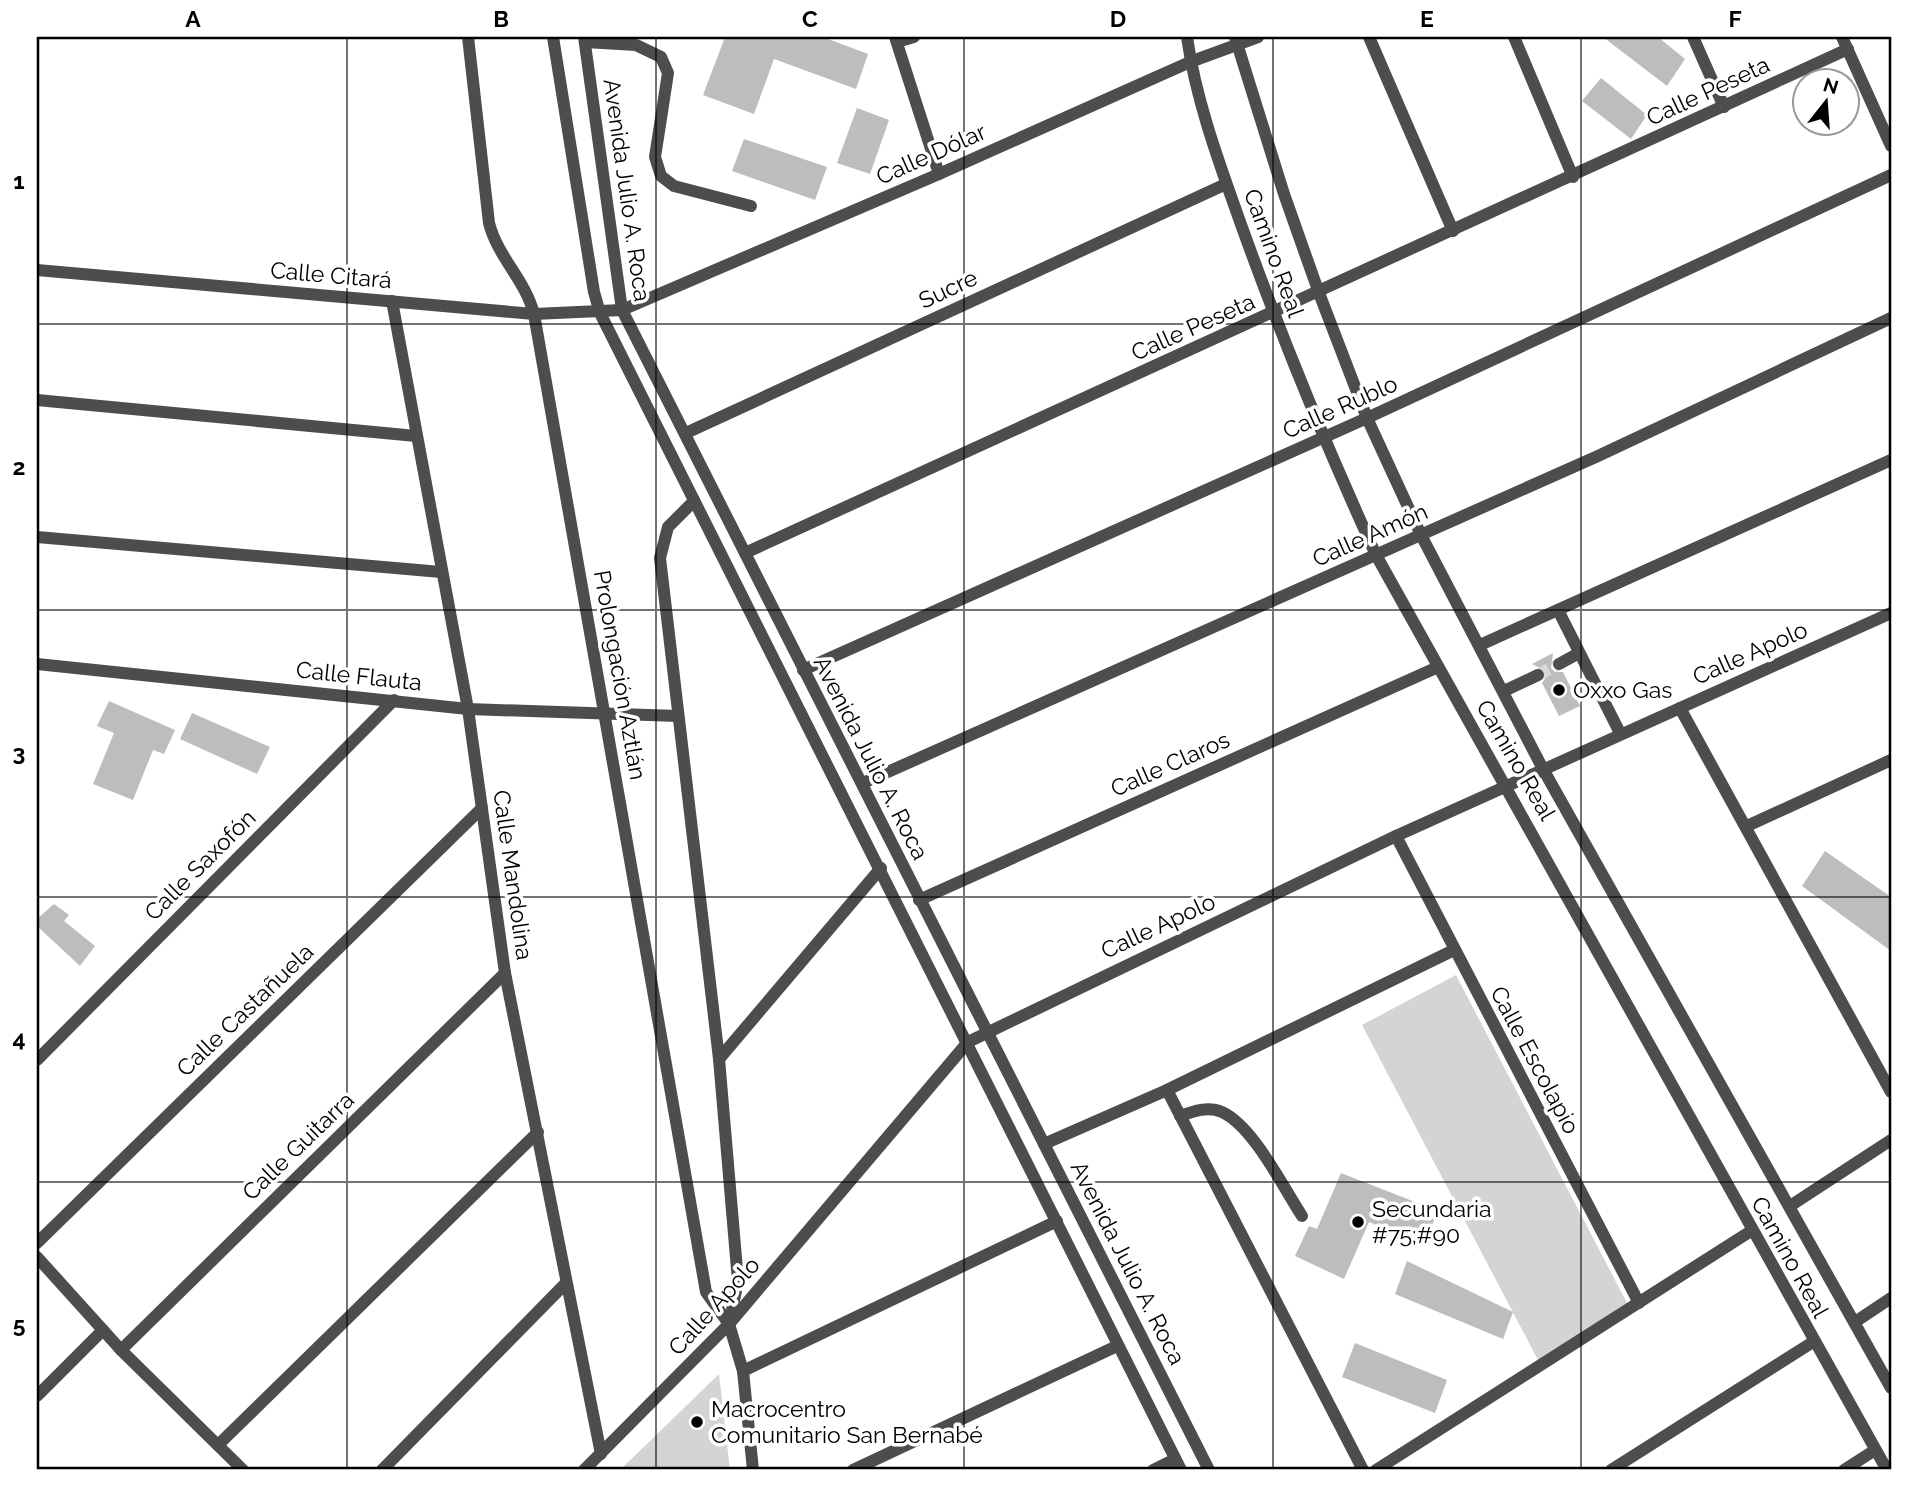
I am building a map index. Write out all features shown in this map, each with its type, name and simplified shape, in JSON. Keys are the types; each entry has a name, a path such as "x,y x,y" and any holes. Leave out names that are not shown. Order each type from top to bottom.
{"street":[{"name":"Prolongación Aztlán","path":"468,37 492,234 502,258 529,293 534,314 706,1292 729,1324 743,1371 752,1470"},
{"name":"Avenida Julio A. Roca","path":"553,37 594,292 600,313 881,868 1178,1465"},
{"path":"914,37 896,39 939,174"},
{"name":"Camino Real","path":"1187,37 1190,62 1226,184 1273,314 1322,438 1376,555 1508,787 1751,1231 1887,1470"},
{"name":"Calle Dólar","path":"622,310 939,174 1236,41 1258,37"},
{"path":"1369,37 1453,231"},
{"path":"1514,37 1573,177"},
{"path":"1693,37 1724,107"},
{"path":"1842,37 1891,146"},
{"name":"Avenida Julio A. Roca","path":"584,39 622,310 803,670 863,783 985,1032 1209,1470"},
{"path":"584,39 636,45 661,57 668,73 655,157 661,176 674,186 751,206"},
{"name":"Camino Real","path":"1236,41 1284,194 1320,293 1367,418 1421,535 1543,769 1891,1388"},
{"name":"Calle Peseta","path":"745,553 1320,293 1848,49"},
{"name":"Calle Rublo","path":"803,670 1367,418 1891,175"},
{"name":"Sucre","path":"686,433 1226,184"},
{"name":"Calle Citará","path":"37,270 534,314 622,310"},
{"name":"Calle Mandolina","path":"391,301 468,709 505,973 601,1454"},
{"name":"Calle Amón","path":"863,783 1421,535 1891,318"},
{"path":"37,400 416,436"},
{"path":"1480,645 1891,460"},
{"name":"Prolongación Aztlán","path":"694,501 668,527 660,558 719,1059 738,1281 729,1324"},
{"path":"37,537 441,572"},
{"path":"1558,610 1620,733"},
{"name":"Calle Apolo","path":"584,1470 729,1324 968,1042 1396,836 1891,613"},
{"path":"1559,664 1579,653"},
{"name":"Calle Flauta","path":"37,664 468,709 678,716"},
{"name":"Calle Claros","path":"919,900 1438,667"},
{"path":"1504,691 1538,675"},
{"name":"Calle Saxofón","path":"37,1060 394,700"},
{"path":"1680,708 1891,1092"},
{"path":"1747,826 1891,760"},
{"name":"Calle Castañuela","path":"37,1242 482,808"},
{"name":"Calle Escolapio","path":"1396,836 1639,1303"},
{"path":"719,1059 881,868"},
{"path":"1044,1143 1167,1090 1454,950"},
{"name":"Calle Guitarra","path":"121,1350 505,973"},
{"path":"1167,1090 1363,1470"},
{"path":"1181,1116 1200,1109 1222,1112 1244,1128 1302,1216"},
{"path":"218,1445 538,1132"},
{"path":"1790,1206 1891,1140"},
{"path":"743,1371 1057,1221"},
{"path":"1376,1470 1751,1231"},
{"path":"37,1257 121,1350 243,1470"},
{"path":"382,1470 565,1284"},
{"path":"1855,1322 1891,1298"},
{"path":"37,1396 103,1331"},
{"path":"1611,1470 1813,1342"},
{"path":"853,1470 1117,1346"},
{"path":"1844,1470 1875,1450"},
{"path":"1153,1470 1178,1465"}],"shaded area":[{"path":"1456,975 1627,1303 1538,1360 1362,1025"},
{"name":"Macrocentro Comunitario San Bernabé","path":"719,1374 730,1470 620,1470"}],"building":[{"path":"725,37 823,37 868,54 856,89 774,59 754,114 703,95"},
{"path":"1603,37 1658,37 1685,59 1667,86"},
{"path":"1601,78 1647,115 1631,139 1582,101"},
{"path":"857,108 889,120 870,174 837,163"},
{"path":"744,139 827,167 815,200 732,171"},
{"name":"Oxxo Gas","path":"1553,653 1551,668 1555,672 1563,672 1580,706 1559,716 1542,683 1547,676 1546,671 1532,664"},
{"path":"109,701 175,730 164,754 153,750 133,800 93,784 114,733 97,726"},
{"path":"192,713 270,747 257,774 180,739"},
{"path":"1825,851 1891,897 1891,951 1802,886"},
{"path":"54,904 69,915 64,921 95,946 80,966 37,926 37,919"},
{"path":"1341,1173 1438,1211 1424,1244 1369,1222 1344,1279 1295,1256 1309,1226 1317,1229"},
{"path":"1407,1261 1513,1312 1503,1339 1395,1294"},
{"path":"1355,1343 1447,1380 1435,1413 1342,1377"}],"tunnel":[{"path":"1538,675 1559,664"}],"place":[{"name":"Oxxo Gas","path":"1559,690"},
{"name":"Secundaria #75;#90","path":"1358,1222"},
{"name":"Macrocentro Comunitario San Bernabé","path":"697,1422"}]}
